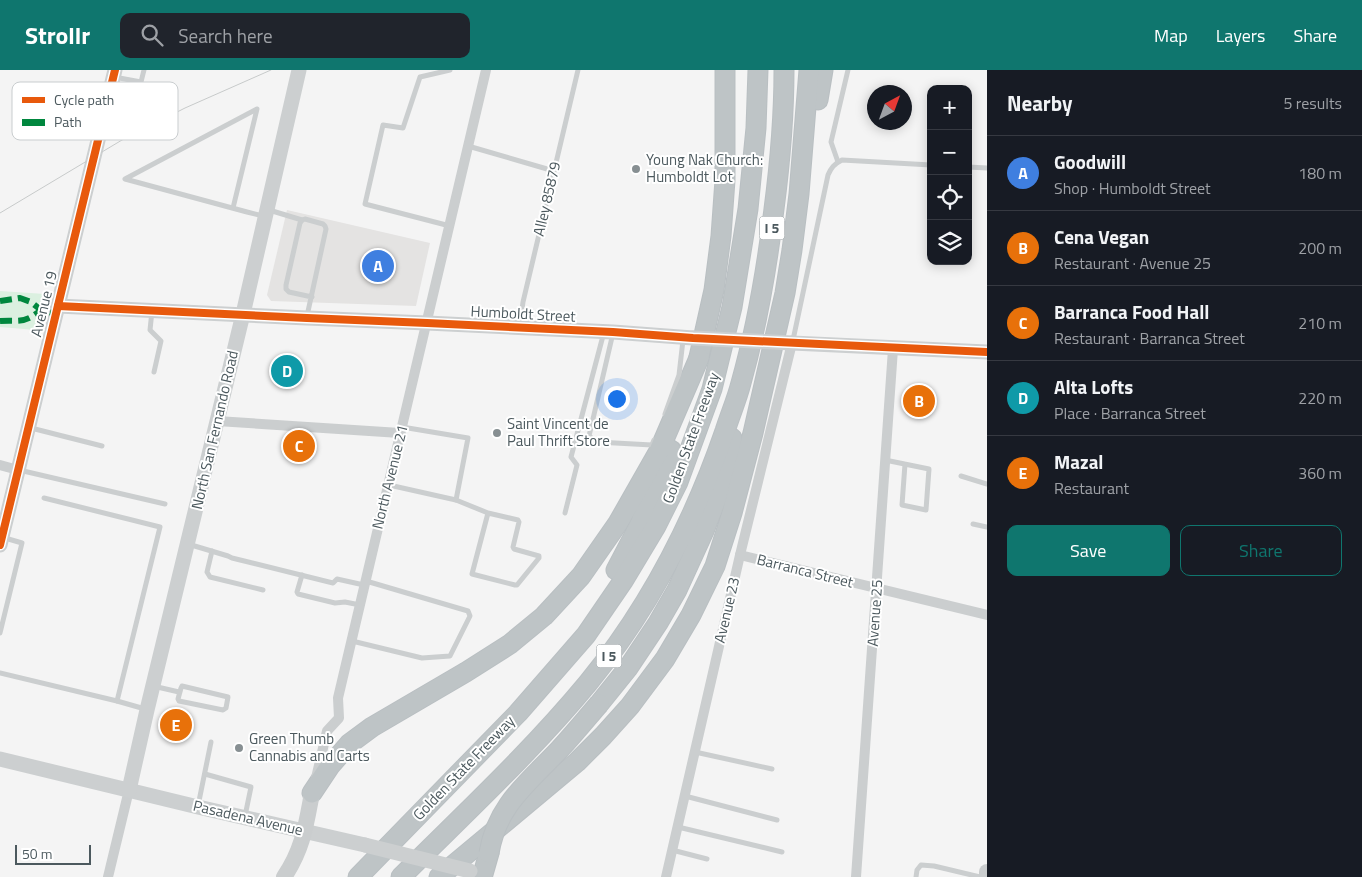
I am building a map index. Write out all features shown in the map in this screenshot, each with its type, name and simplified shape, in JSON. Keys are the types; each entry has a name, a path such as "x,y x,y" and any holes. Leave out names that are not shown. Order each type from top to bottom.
{"highway":[{"path":"716,70 725,122"},
{"path":"586,634 611,579 640,524 667,460 690,396 714,290 722,236 725,180 726,70"},
{"name":"Golden State Freeway","path":"358,877 518,713 586,634 623,581 656,526 678,482 712,389 732,307 748,209 756,128 758,70"},
{"name":"Golden State Freeway","path":"401,877 534,745 589,682 626,633 656,587 681,540 716,458 741,384 762,292 778,181 784,106 784,70"},
{"path":"439,877 577,762 630,706 665,660 691,615 715,566 732,513 753,433 785,293 799,194 809,70"},
{"path":"799,194 823,70"},
{"path":"312,793 330,766 349,744 510,644 544,616 581,576 618,524 659,451 699,358"},
{"path":"482,875 490,853 496,827 517,793 558,751 628,668 677,590 704,531 726,474 741,384"}],"main road":[{"name":"North Avenue 21","path":"284,877 294,862 305,831 312,793"},
{"path":"987,872 987,877"}],"street":[{"name":"North San Fernando Road","path":"129,790 267,213 299,70"},
{"name":"North Avenue 21","path":"312,793 327,731 339,718 338,698 486,70"},
{"name":"Avenue 19","path":"1,535 98,140"},
{"name":"Humboldt Street","path":"58,306 609,332 893,349 987,352"},
{"name":"Avenue 23","path":"666,877 740,555 792,343"},
{"name":"Avenue 25","path":"856,877 893,349"},
{"path":"217,421 401,430"},
{"path":"0,465 18,470"},
{"name":"Barranca Street","path":"740,555 987,615"},
{"name":"Pasadena Avenue","path":"0,759 198,807 364,844 482,875"},
{"path":"108,877 129,790"}],"lane":[{"path":"114,73 141,82 144,70"},
{"path":"450,70 420,77 403,128 382,125 365,204 450,226"},
{"name":"Alley 85879","path":"519,328 523,302 578,70"},
{"path":"838,162 831,142 848,70"},
{"path":"233,208 257,109 125,179 233,208 323,224 326,229 307,318"},
{"path":"468,146 554,171"},
{"path":"792,343 828,175 831,169 842,160 927,165"},
{"path":"972,167 987,168"},
{"path":"302,220 286,289 289,292 312,297"},
{"path":"152,311 150,330 161,341 154,372"},
{"path":"609,332 588,436 597,442 652,445 658,432"},
{"path":"565,513 577,465 571,457 609,332"},
{"path":"663,420 679,375 688,338"},
{"path":"28,427 102,446"},
{"path":"401,430 468,438 456,500"},
{"path":"885,460 905,464 929,469 926,510 902,505 905,464"},
{"path":"18,470 165,504"},
{"path":"961,476 987,484"},
{"path":"388,484 456,500 488,513 518,520 514,549 539,556 539,558 517,585 472,574 488,513"},
{"path":"44,498 160,527 118,701"},
{"path":"973,524 987,527"},
{"path":"0,633 22,543 1,535"},
{"path":"188,544 232,558 333,582 337,579 365,583 468,611 470,616 450,656 422,658 352,641"},
{"path":"212,551 207,572 210,577 263,590"},
{"path":"302,575 297,592 300,595 335,603 344,602 360,605"},
{"path":"0,673 118,701 147,710"},
{"path":"153,686 180,692"},
{"path":"182,686 185,686 225,696 228,698 226,708 223,710 182,702 178,699 180,692 182,686"},
{"path":"198,807 211,742"},
{"path":"695,752 772,769"},
{"path":"205,774 251,787 245,817"},
{"path":"685,796 777,820"},
{"path":"678,827 782,852"},
{"path":"672,850 707,859"},
{"path":"916,877 917,870 921,865 934,866 980,877"}],"shaded area":[{"path":"287,210 430,243 416,306 271,301 267,295"}],"green space":[{"path":"0,291 45,294 36,330 0,327"}],"tram line":[{"path":"178,112 271,70"},
{"path":"0,213 122,140"}],"marked path":[{"path":"0,301 20,298 31,302 41,310 56,314"},
{"path":"0,321 26,319 41,310"}],"cycle path":[{"path":"112,82 115,70"},
{"path":"0,545 98,140"},
{"path":"58,306 987,352"}],"place":[{"name":"Young Nak Church: Humboldt Lot","path":"636,169"},
{"name":"Goodwill","path":"378,266"},
{"name":"Alta Lofts","path":"287,371"},
{"name":"Cena Vegan","path":"919,401"},
{"name":"Saint Vincent de Paul Thrift Store","path":"497,433"},
{"name":"Barranca Food Hall","path":"299,446"},
{"name":"Mazal","path":"176,725"},
{"name":"Green Thumb Cannabis and Carts","path":"239,748"}]}
